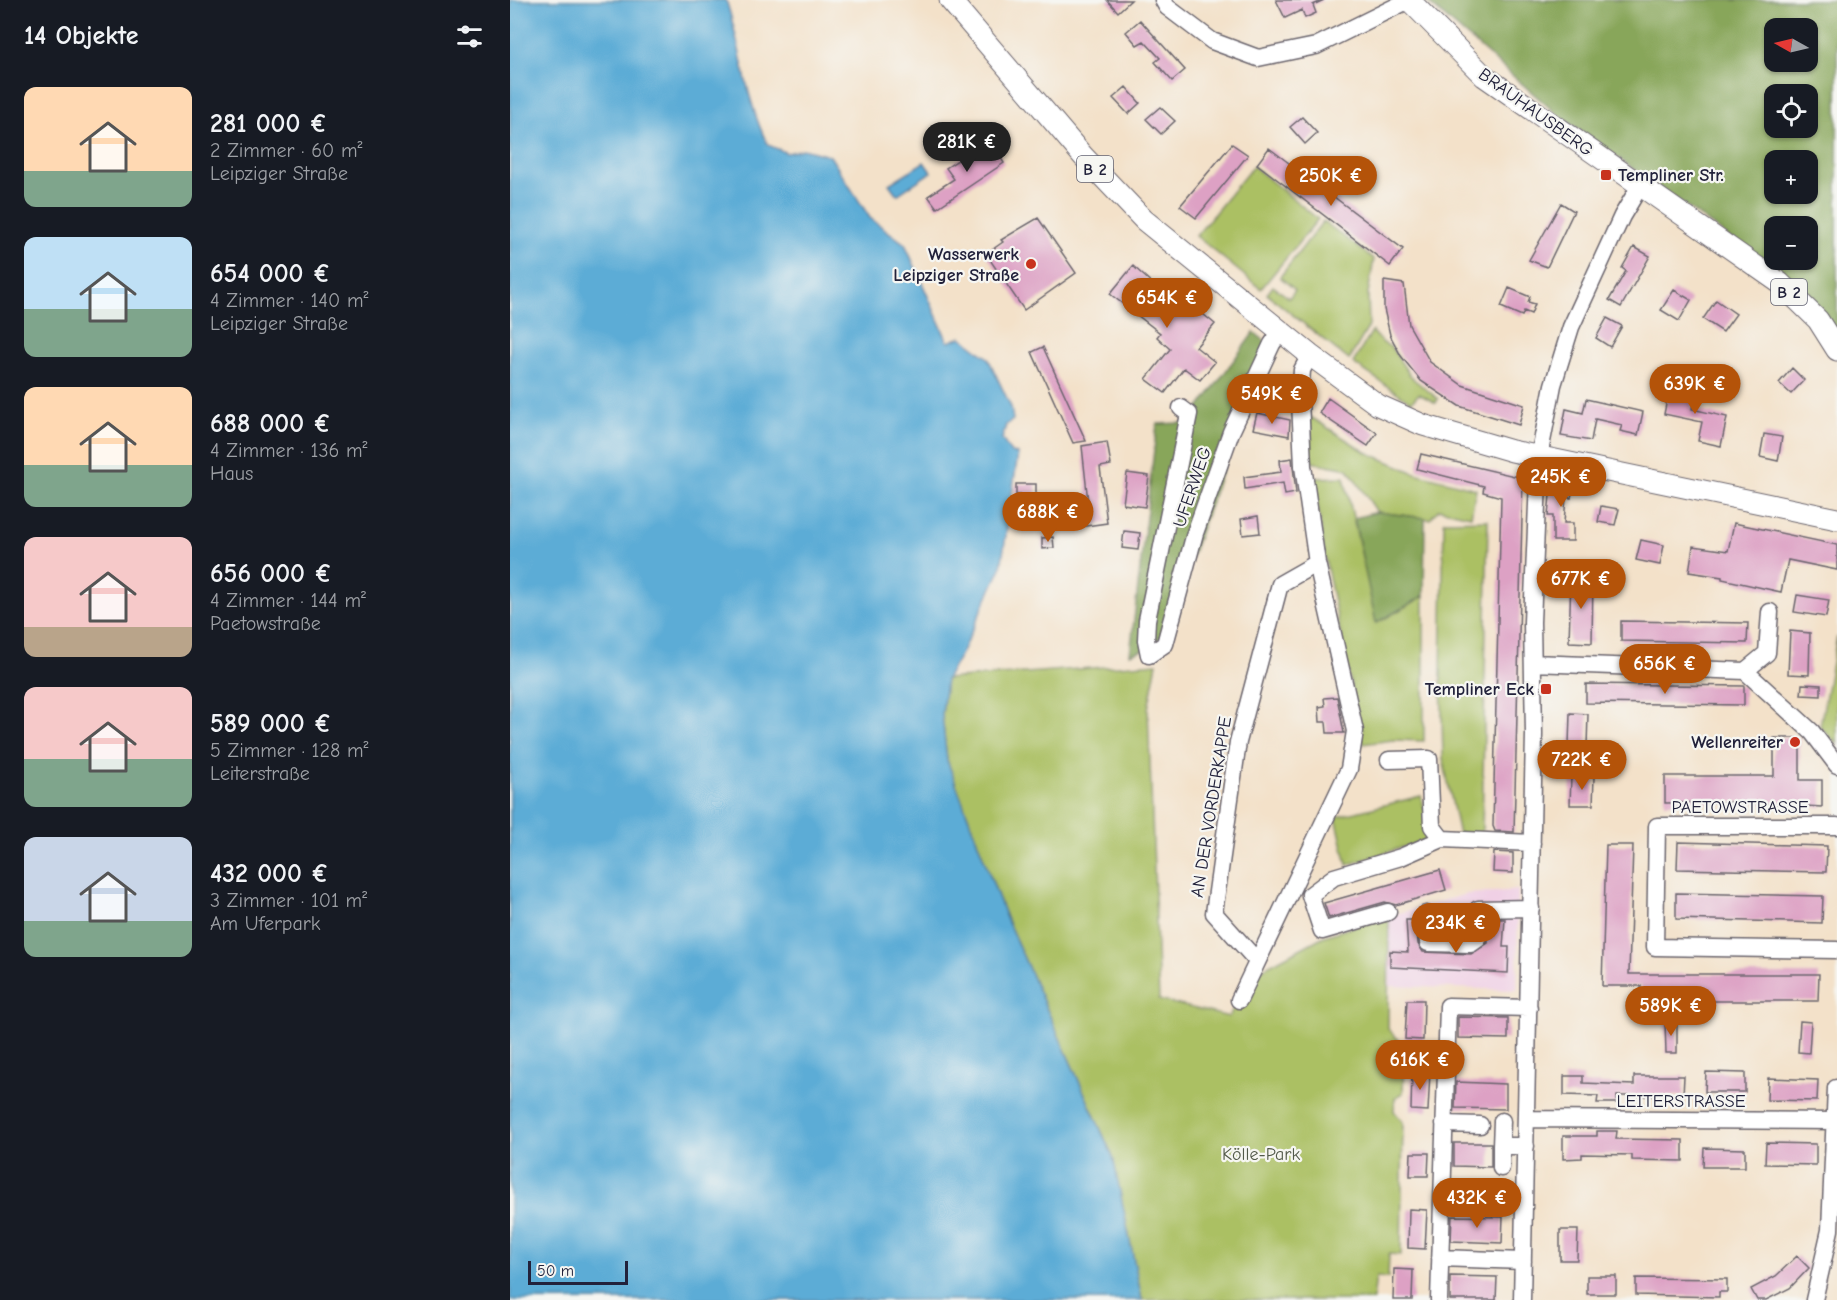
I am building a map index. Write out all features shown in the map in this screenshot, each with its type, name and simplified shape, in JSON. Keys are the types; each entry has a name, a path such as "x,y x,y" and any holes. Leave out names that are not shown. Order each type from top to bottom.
{"main road":[{"name":"B 2","path":"950,0 1083,156 1144,220 1310,355 1359,393 1391,412 1469,440 1539,457 1837,519"},
{"name":"BRAUHAUSBERG","path":"1409,0 1484,76 1780,283 1818,320 1837,350"}],"street":[{"path":"1163,0 1167,7 1212,41 1258,58 1317,46 1409,0"},
{"path":"1522,1300 1532,908 1533,663 1539,457 1553,385 1571,327 1622,216 1640,186"},
{"name":"UFERWEG","path":"1181,408 1190,414 1147,620 1146,640 1149,655 1165,644 1195,533 1231,432 1272,344 1281,332"},
{"path":"1239,1000 1256,960 1270,938 1349,769 1355,731 1317,563 1303,466 1300,400 1302,370 1310,355"},
{"name":"AN DER VORDERKAPPE","path":"1256,960 1214,913 1238,742 1280,584 1317,563"},
{"path":"1744,671 1767,653 1770,612"},
{"path":"1533,663 1744,671 1812,732 1837,765"},
{"path":"1389,760 1429,759 1432,826 1442,840"},
{"name":"PAETOWSTRASSE","path":"1837,826 1657,826 1655,947 1837,950"},
{"path":"1388,912 1322,931 1310,895 1334,877 1401,857 1442,840 1533,843"},
{"path":"1426,914 1428,943 1471,944 1478,939 1478,909 1532,908"},
{"path":"1439,1300 1448,1006 1529,1008"},
{"path":"1814,1300 1830,1230 1836,1088"},
{"name":"LEITERSTRASSE","path":"1526,1119 1835,1122"},
{"path":"1501,1168 1502,1121"},
{"path":"1444,1124 1480,1125"},
{"path":"1501,1146 1526,1146"},
{"path":"1440,1258 1523,1261"}],"shaded area":[{"path":"1518,890 1517,990 1390,986 1389,916 1467,894"}],"green space":[{"path":"1425,0 1837,0 1837,332 1808,294 1774,270 1818,270 1818,216 1764,216 1764,262 1558,115"},
{"path":"1253,166 1318,219 1261,289 1196,236"},
{"path":"1323,221 1374,259 1368,293 1369,326 1349,360 1267,294 1273,286 1289,298 1295,290 1280,277"},
{"path":"1372,331 1383,343 1391,347 1411,377 1438,399 1436,403 1419,394 1411,402 1353,363"},
{"path":"1254,332 1267,343 1164,635 1142,650 1130,654 1157,424 1181,423 1192,418"},
{"path":"1309,416 1366,452 1415,473 1476,489 1471,516 1439,509 1430,519 1377,512 1348,469 1311,462"},
{"path":"1344,477 1377,623 1424,596 1424,741 1393,740 1363,744 1325,558 1314,478"},
{"path":"1377,512 1425,518 1424,596 1376,623 1354,518"},
{"path":"1488,520 1482,835 1459,835 1443,759 1441,674 1444,521"},
{"path":"1837,637 1837,744 1820,726"},
{"name":"Kölle-Park","path":"1157,663 1148,709 1159,1000 1229,1017 1249,976 1324,936 1389,916 1388,1029 1404,1045 1403,1093 1395,1098 1394,1111 1403,1122 1401,1255 1389,1254 1388,1278 1376,1277 1373,1300 1142,1300 1113,1157 1006,918 947,760 942,715 946,679"},
{"path":"1421,796 1432,838 1347,865 1336,817"}],"water":[{"path":"510,0 726,0 754,110 768,145 787,153 803,149 830,156 870,218 905,244 948,342 961,337 988,358 1011,407 1013,420 1006,425 1002,439 1011,453 1018,454 1001,568 961,654 946,679 942,715 947,760 1006,918 1113,1157 1142,1300 510,1300"},
{"path":"924,162 931,172 897,195 889,184"}],"building":[{"path":"1107,0 1131,0 1118,12"},
{"path":"1276,0 1324,0 1313,5 1316,13 1305,18 1302,10 1285,18"},
{"path":"1140,20 1185,70 1172,81 1155,62 1160,58 1144,41 1137,45 1126,32"},
{"path":"1126,87 1140,103 1128,114 1113,98"},
{"path":"1160,107 1175,121 1161,134 1146,119"},
{"path":"1302,117 1317,133 1305,144 1290,127"},
{"path":"985,142 992,153 996,150 1004,163 937,208 928,196 954,179 946,168"},
{"path":"1232,144 1248,155 1196,218 1180,206"},
{"path":"1269,148 1403,249 1390,266 1257,164"},
{"path":"1561,203 1574,211 1547,267 1529,260"},
{"name":"Wasserwerk Leipziger Straße","path":"1038,218 1076,273 1024,310 986,254 1003,242 1001,240"},
{"path":"1634,247 1650,256 1621,307 1609,300 1626,271 1622,268"},
{"path":"1133,266 1185,313 1192,305 1215,324 1196,347 1215,362 1200,380 1184,368 1165,393 1146,379 1170,349 1157,337 1160,333 1110,294"},
{"path":"1384,281 1404,284 1409,325 1430,362 1462,385 1524,405 1519,425 1459,406 1421,381 1401,356 1390,335 1384,309"},
{"path":"1509,288 1530,297 1528,302 1535,304 1531,314 1524,311 1522,316 1501,307"},
{"path":"1674,290 1691,300 1679,321 1661,310"},
{"path":"1716,300 1736,314 1723,332 1703,319"},
{"path":"1607,318 1622,326 1610,347 1596,338"},
{"path":"1043,347 1086,441 1073,443 1032,352"},
{"path":"1792,368 1804,380 1791,394 1779,383"},
{"path":"1670,385 1695,390 1692,409 1727,417 1721,446 1698,441 1702,422 1664,414"},
{"path":"1328,398 1377,433 1368,446 1319,413"},
{"path":"1586,399 1643,412 1638,435 1620,431 1622,425 1595,419 1591,441 1561,436 1566,409 1583,413"},
{"path":"1257,413 1290,420 1289,436 1253,429"},
{"path":"1764,434 1782,437 1778,461 1760,457"},
{"path":"1107,442 1111,465 1100,467 1107,523 1072,528 1070,513 1089,511 1082,446"},
{"path":"1421,454 1523,478 1514,832 1495,831 1493,826 1501,497 1483,492 1484,486 1417,469"},
{"path":"1292,458 1296,493 1285,495 1283,483 1245,489 1244,477 1281,472 1280,460"},
{"path":"1127,473 1149,476 1145,507 1123,504"},
{"path":"1552,475 1575,479 1571,498 1566,497 1564,523 1573,523 1573,541 1553,541 1553,516 1548,516"},
{"path":"1016,484 1036,484 1036,495 1016,495"},
{"path":"1601,506 1619,509 1615,525 1598,522"},
{"path":"1258,516 1260,533 1243,535 1241,519"},
{"path":"1734,523 1837,545 1837,570 1788,560 1781,592 1722,579 1722,577 1689,572 1693,546 1728,551"},
{"path":"1124,531 1140,533 1138,550 1122,548"},
{"path":"1053,537 1054,548 1042,549 1042,538"},
{"path":"1641,540 1664,545 1660,565 1636,560"},
{"path":"1571,577 1593,578 1592,643 1569,642"},
{"path":"1797,595 1829,600 1826,617 1794,612"},
{"path":"1621,621 1748,623 1747,643 1621,641"},
{"path":"1790,631 1810,633 1809,675 1788,674"},
{"path":"1586,684 1744,686 1744,705 1586,703"},
{"path":"1802,684 1821,685 1821,696 1801,695"},
{"path":"1337,697 1344,733 1327,733 1326,722 1320,722 1319,707 1325,706 1324,698"},
{"path":"1570,713 1588,714 1587,746 1569,745"},
{"path":"1774,738 1800,738 1800,780 1822,780 1822,807 1736,802 1665,803 1665,776 1774,776"},
{"path":"1571,776 1594,777 1593,805 1570,805"},
{"path":"1678,842 1827,846 1826,872 1677,869"},
{"path":"1606,845 1633,845 1629,974 1819,974 1818,1001 1641,1001 1641,986 1602,986"},
{"path":"1494,852 1513,853 1513,873 1493,872"},
{"path":"1440,870 1446,890 1396,905 1385,902 1329,918 1324,903"},
{"path":"1676,893 1823,896 1822,923 1676,919"},
{"path":"1488,919 1505,919 1503,947 1509,947 1508,973 1390,967 1390,951 1408,952 1406,920 1416,920 1418,944 1423,952 1471,954 1488,943"},
{"path":"1407,1000 1424,1000 1423,1040 1405,1039"},
{"path":"1458,1017 1508,1018 1508,1039 1458,1038"},
{"path":"1800,1021 1811,1022 1809,1053 1798,1052"},
{"path":"1665,1022 1677,1022 1677,1053 1666,1053"},
{"path":"1412,1071 1430,1072 1428,1111 1411,1110"},
{"path":"1706,1072 1745,1073 1745,1092 1705,1092"},
{"path":"1564,1076 1583,1076 1583,1083 1634,1085 1634,1076 1684,1076 1683,1096 1617,1096 1617,1103 1597,1103 1598,1096 1564,1095"},
{"path":"1768,1078 1818,1080 1817,1101 1767,1100"},
{"path":"1456,1082 1506,1084 1506,1109 1455,1108"},
{"path":"1597,1131 1617,1131 1616,1139 1683,1140 1683,1161 1632,1160 1632,1155 1582,1154 1582,1158 1563,1159 1563,1136 1597,1136"},
{"path":"1454,1143 1491,1143 1491,1167 1454,1166"},
{"path":"1766,1143 1816,1144 1816,1165 1765,1164"},
{"path":"1704,1148 1745,1149 1745,1167 1703,1167"},
{"path":"1411,1153 1429,1153 1428,1176 1410,1176"},
{"path":"1409,1209 1427,1210 1425,1249 1408,1248"},
{"path":"1452,1216 1503,1217 1502,1243 1451,1241"},
{"path":"1560,1230 1578,1230 1577,1260 1560,1260"},
{"path":"1797,1256 1809,1268 1790,1288 1766,1300 1757,1300 1751,1289 1776,1276"},
{"path":"1394,1269 1413,1270 1412,1300 1393,1300"},
{"path":"1450,1276 1497,1277 1496,1300 1450,1300"},
{"path":"1587,1276 1616,1276 1616,1294 1587,1294"},
{"path":"1636,1278 1727,1279 1727,1292 1719,1292 1719,1297 1636,1295"}],"place":[{"name":"Templiner Str.","path":"1606,175"},
{"name":"Wasserwerk Leipziger Straße","path":"1031,264"},
{"name":"Templiner Eck","path":"1546,689"},
{"name":"Wellenreiter","path":"1795,742"}]}
